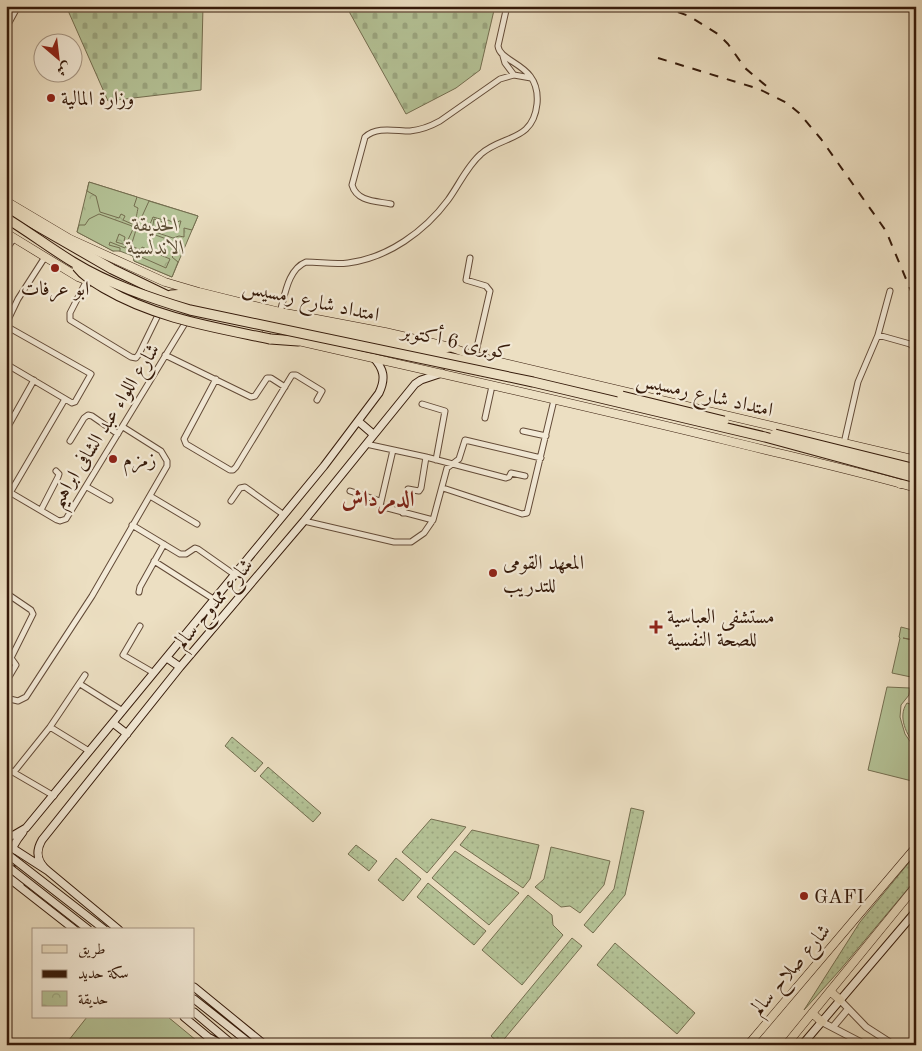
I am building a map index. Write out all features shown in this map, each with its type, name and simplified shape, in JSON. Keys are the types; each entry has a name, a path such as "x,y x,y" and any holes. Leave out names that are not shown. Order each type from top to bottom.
{"highway":[{"name":"كوبرى 6 أكتوبر","path":"6,208 98,263 168,296 224,311 535,375 916,469"},
{"name":"كوبرى 6 أكتوبر","path":"6,218 74,263 107,280 140,294 198,313 533,382 766,438 916,478"},
{"path":"74,263 86,276 117,296 138,306 195,324 270,339 298,341"},
{"path":"168,296 186,294 293,319 437,349 450,347"}],"main road":[{"name":"امتداد شارع رمسيس","path":"6,201 70,239 140,272 182,287 280,312 386,332 450,347 475,356 916,460"},
{"name":"امتداد شارع رمسيس","path":"6,233 87,280 189,317 443,373 668,426 916,488"},
{"name":"شارع ممدوح سالم","path":"6,836 14,835 26,828 54,796 284,515 358,421 379,393 383,382 381,367 373,357"},
{"name":"شارع ممدوح سالم","path":"48,872 42,867 37,853 42,840 180,667 304,521 415,384 421,380 443,373"},
{"path":"668,426 674,425 681,416 679,404"},
{"path":"358,421 374,434"},
{"path":"799,458 792,451 790,442 796,437 807,435"},
{"path":"900,484 916,482"},
{"path":"167,658 180,667"},
{"path":"113,724 127,734"},
{"path":"24,890 11,868 8,848 26,828"},
{"name":"شارع صلاح سالم","path":"748,1045 916,847"},
{"path":"8,848 48,872 116,928"},
{"path":"8,848 103,928"},
{"path":"6,865 86,928"},
{"path":"6,876 72,928"},
{"path":"787,1045 916,886"},
{"path":"66,923 78,916 84,902"},
{"path":"802,1045 916,911"},
{"path":"82,928 89,918 97,913"},
{"path":"195,988 266,1045"},
{"path":"830,991 840,1000"},
{"path":"195,1000 252,1045"},
{"path":"195,1013 233,1045"},
{"path":"812,1013 822,1022"},
{"path":"185,1018 223,1045"}],"street":[{"path":"6,28 9,17 18,6"},
{"path":"280,312 292,276 295,269 300,265 313,262 349,263 371,257 398,244 424,226 449,199 477,157 489,148 516,137 527,128 534,115 537,102 535,88 531,78 520,65 500,53 498,46 507,6"},
{"path":"504,56 504,61 514,75"},
{"path":"391,204 363,198 357,194 352,185 365,137 368,134 379,131 410,130 431,126 440,122 500,79 514,75 531,78"},
{"path":"6,250 14,238"},
{"path":"6,364 71,403 74,403 91,374 6,325 11,311 45,257"},
{"path":"470,258 466,280 488,287 490,291 475,356"},
{"path":"87,280 70,313 70,320 132,357 136,358 139,354 161,308"},
{"path":"844,443 858,382 878,335 890,291"},
{"name":"شارع اللواء عبد الشافى ابراهيم","path":"8,492 60,521 66,520 189,317"},
{"path":"878,335 910,344 916,349"},
{"path":"165,355 253,397 267,378 271,378 285,387"},
{"path":"216,380 184,439 186,444 230,470 236,467 292,375 296,374 322,391 317,400"},
{"path":"6,430 34,380"},
{"path":"484,418 492,386"},
{"path":"8,492 65,399"},
{"path":"442,488 524,514 528,511 554,400"},
{"path":"422,404 445,411 436,460"},
{"path":"70,441 84,418 88,415 118,434"},
{"path":"6,698 18,701 26,697 92,596 167,466 167,461 161,452 123,427"},
{"path":"523,431 546,436"},
{"path":"304,521 403,543 411,542 428,528 433,520 447,468 459,460 464,441 541,458"},
{"path":"366,444 426,457 506,478 511,473 525,476"},
{"path":"393,450 380,506 433,520"},
{"path":"403,513 408,489 419,490 421,488 426,457"},
{"path":"41,510 58,477 59,474 56,471"},
{"path":"87,487 110,500"},
{"path":"231,501 240,488 245,487 284,515"},
{"path":"350,491 380,501"},
{"path":"150,496 197,524"},
{"path":"132,525 184,554 195,548 198,549 235,575"},
{"path":"139,592 164,544"},
{"path":"154,561 214,600"},
{"path":"6,593 31,610 33,614 10,658 16,664 6,682"},
{"path":"140,626 123,655 154,673"},
{"path":"14,772 50,727 85,675"},
{"path":"80,684 123,711"},
{"path":"50,727 89,751"},
{"path":"6,768 54,796"},
{"path":"840,1000 866,1027 894,1045"},
{"path":"833,1027 848,1009"},
{"path":"822,1022 866,1045"}],"green space":[{"path":"66,6 203,6 201,90 108,101 82,42 82,32 77,32"},
{"path":"346,6 495,6 480,70 456,88 406,114"},
{"name":"الحديقة الاندلسية","path":"89,182 198,216 172,277 134,261 133,256 117,250 113,251 77,232"},
{"path":"89,182 137,197 134,206 138,208 134,222 132,224 123,220 125,216 121,214 119,218 100,212 96,196 87,191"},
{"path":"149,201 198,216 192,230 184,228 184,237 173,238 152,231 154,219 166,223 166,225 176,226 178,231 181,221 176,224 153,217 148,229 140,226 139,223"},
{"path":"99,214 132,226 133,229 127,242 124,241 125,237 119,234 116,242 126,245 125,248 110,242 109,245 120,248 120,251 113,251 77,232 79,225 85,225 89,219"},
{"path":"139,229 172,241 178,250 172,257 178,262 172,277 134,261 133,256 129,254 130,248 140,252 139,256 166,268 170,259 142,247 141,250 131,246 136,230"},
{"path":"901,627 916,631 916,640 903,638 916,641 916,656 911,677 892,673"},
{"path":"887,687 910,688 909,695 901,705 900,717 905,734 916,750 916,782 868,770"},
{"path":"907,703 916,706 916,747 904,726 903,714"},
{"path":"232,737 263,763 255,772 225,746"},
{"path":"268,767 321,813 313,822 260,776"},
{"path":"631,808 644,811 625,895 593,933 584,925 614,889"},
{"path":"431,819 466,827 427,873 402,852"},
{"path":"472,830 539,845 530,879 523,888 460,845"},
{"path":"356,845 377,861 369,871 348,854"},
{"path":"551,847 610,861 604,885 580,913 570,906 561,907 535,887 544,879"},
{"path":"455,851 519,893 489,925 432,878"},
{"path":"916,854 916,879 804,1010 860,922"},
{"path":"396,858 421,879 403,901 378,880"},
{"path":"428,883 486,931 474,945 417,897"},
{"path":"528,895 552,915 553,925 563,935 522,985 482,950"},
{"path":"572,938 582,946 500,1044 491,1036"},
{"path":"615,943 695,1013 677,1034 597,965"},
{"path":"86,1018 169,1018 202,1045 65,1045"}],"railway":[{"path":"661,6 689,16 718,34 728,44 745,68 771,90"},
{"path":"658,58 759,89 787,103 799,113 821,139 886,231 916,303"}],"place":[{"name":"وزارة المالية","path":"51,98"},
{"name":"ابو عرفات","path":"55,268"},
{"name":"زمزم","path":"113,459"},
{"name":"المعهد القومى للتدريب","path":"493,573"},
{"name":"مستشفى العباسية للصحة النفسية","path":"656,627"},
{"name":"GAFI","path":"804,896"}],"district":[{"name":"الدمرداش","path":"378,498"}]}
